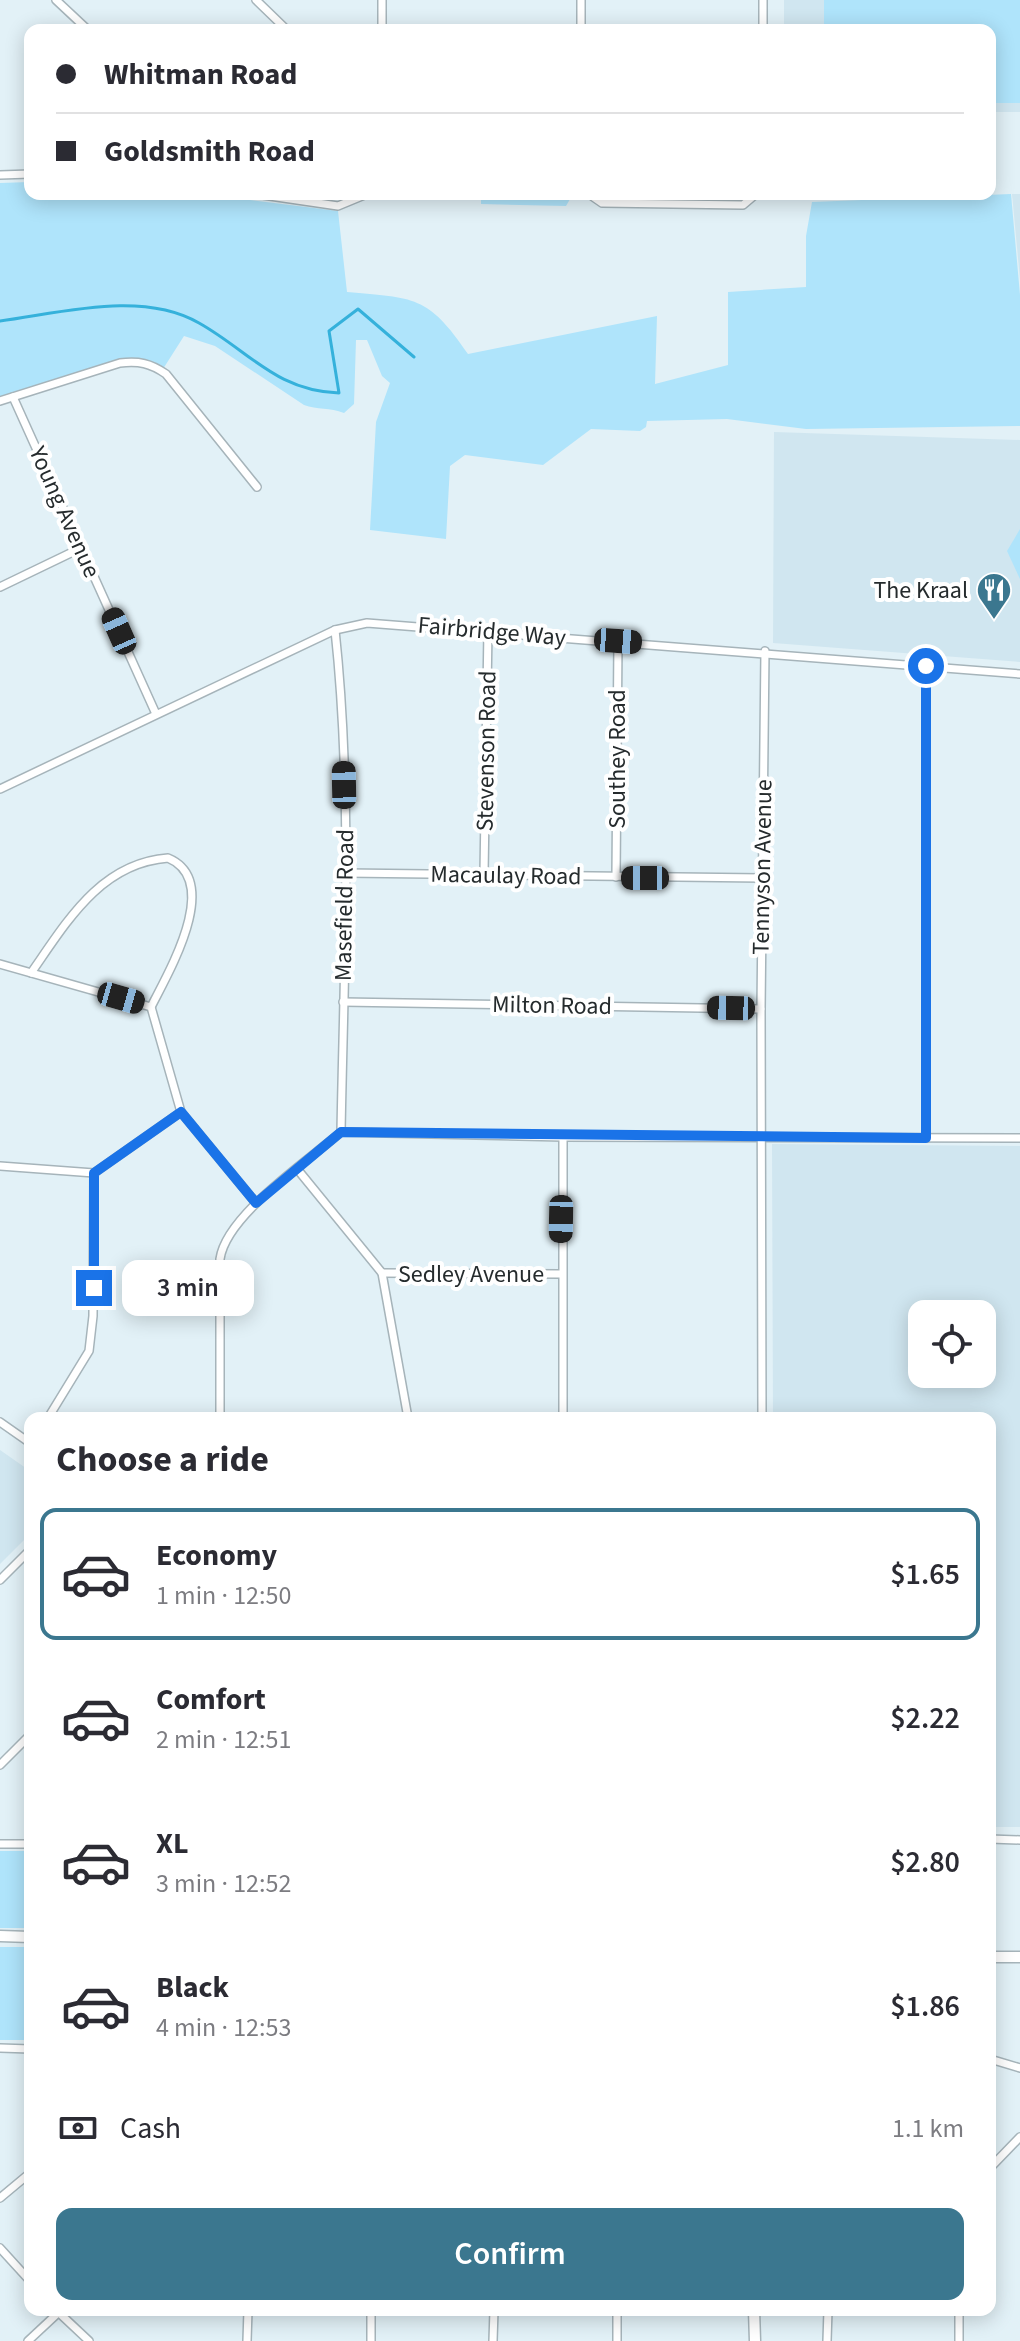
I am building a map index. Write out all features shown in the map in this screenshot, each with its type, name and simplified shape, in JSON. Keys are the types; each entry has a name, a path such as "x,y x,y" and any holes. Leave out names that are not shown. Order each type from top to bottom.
{"main road":[{"path":"0,1936 24,1937"},
{"path":"996,1957 1020,1957"},
{"path":"754,2316 755,2341"}],"street":[{"path":"56,0 82,24"},
{"path":"256,0 281,24"},
{"path":"382,0 382,24"},
{"path":"581,0 581,24"},
{"path":"763,0 763,24"},
{"path":"0,175 24,174"},
{"path":"297,200 338,206 352,200"},
{"path":"598,200 602,203 743,205 749,200"},
{"path":"0,401 120,363 140,361 154,365 166,374 257,487"},
{"name":"Young Avenue","path":"13,397 156,714"},
{"path":"0,587 81,548"},
{"name":"Fairbridge Way","path":"0,789 335,630 390,622 1020,674"},
{"name":"Masefield Road","path":"335,630 342,697 346,873 341,1132"},
{"name":"Stevenson Road","path":"484,873 488,630"},
{"name":"Southey Road","path":"616,877 618,641"},
{"name":"Tennyson Avenue","path":"762,1412 761,1009 765,651"},
{"path":"926,666 926,1138"},
{"path":"31,973 94,888 154,859 168,858 186,872 190,886 190,917 183,942 151,1007 181,1112 256,1203"},
{"name":"Macaulay Road","path":"346,873 762,878"},
{"path":"0,964 151,1007"},
{"name":"Milton Road","path":"343,1002 761,1009"},
{"path":"0,1166 94,1173 181,1112"},
{"path":"220,1412 221,1252 225,1241 256,1203 341,1132 563,1137 1020,1138"},
{"path":"563,1137 563,1412"},
{"path":"298,1170 382,1273 407,1412"},
{"path":"52,1412 89,1351 93,1316 94,1173"},
{"name":"Sedley Avenue","path":"382,1273 561,1274"},
{"path":"0,1422 24,1439"},
{"path":"0,1580 24,1556"},
{"path":"0,1765 24,1741"},
{"path":"996,1839 1020,1840"},
{"path":"0,1844 24,1844"},
{"path":"0,2048 24,2049"},
{"path":"996,2061 1020,2068"},
{"path":"996,2162 1020,2137"},
{"path":"0,2198 24,2178"},
{"path":"0,2248 24,2274"},
{"path":"28,2341 52,2316"},
{"path":"62,2316 89,2341"},
{"path":"247,2341 248,2316"},
{"path":"371,2316 371,2341"},
{"path":"493,2341 494,2316"},
{"path":"617,2316 617,2341"},
{"path":"827,2341 828,2316"},
{"path":"959,2316 959,2341"}],"shaded area":[{"path":"784,0 1020,0 1020,112 996,112 996,24 784,24"},
{"path":"824,0 1020,0 1020,103 996,103 996,24 824,24"},
{"path":"24,182 24,200 250,200 338,211 347,292 389,296 418,303 442,320 468,354 657,316 655,384 728,365 728,292 806,287 806,236 812,202 996,200 996,195 1011,194 1020,295 1020,426 806,429 727,419 647,421 646,427 640,431 591,429 543,465 465,455 450,466 446,539 370,530 376,422 390,383 382,376 367,340 356,340 354,404 344,413 304,405 215,346 184,336 163,369 140,359 121,360 0,398 0,183"},
{"path":"1012,194 1020,194 1020,279"},
{"path":"481,200 570,200 566,206 481,204"},
{"path":"774,432 1020,440 1020,662 773,643"},
{"path":"1020,529 1020,579 1007,551"},
{"path":"772,1144 1020,1146 1020,1827 996,1827 996,1412 773,1412"},
{"path":"0,1450 24,1467 24,1540 0,1564"},
{"path":"0,1851 24,1851 24,1928 0,1928"},
{"path":"0,1947 24,1947 24,2040 0,2040"}],"waterway":[{"path":"0,321 101,307 127,306 177,313 217,334 280,377 317,391 339,393 329,331 358,309 414,357"}],"place":[{"name":"The Kraal","path":"994,621"}],"route":[{"path":"94,1288 94,1173 181,1112 256,1203 341,1132 563,1137 926,1138 926,666"}]}
